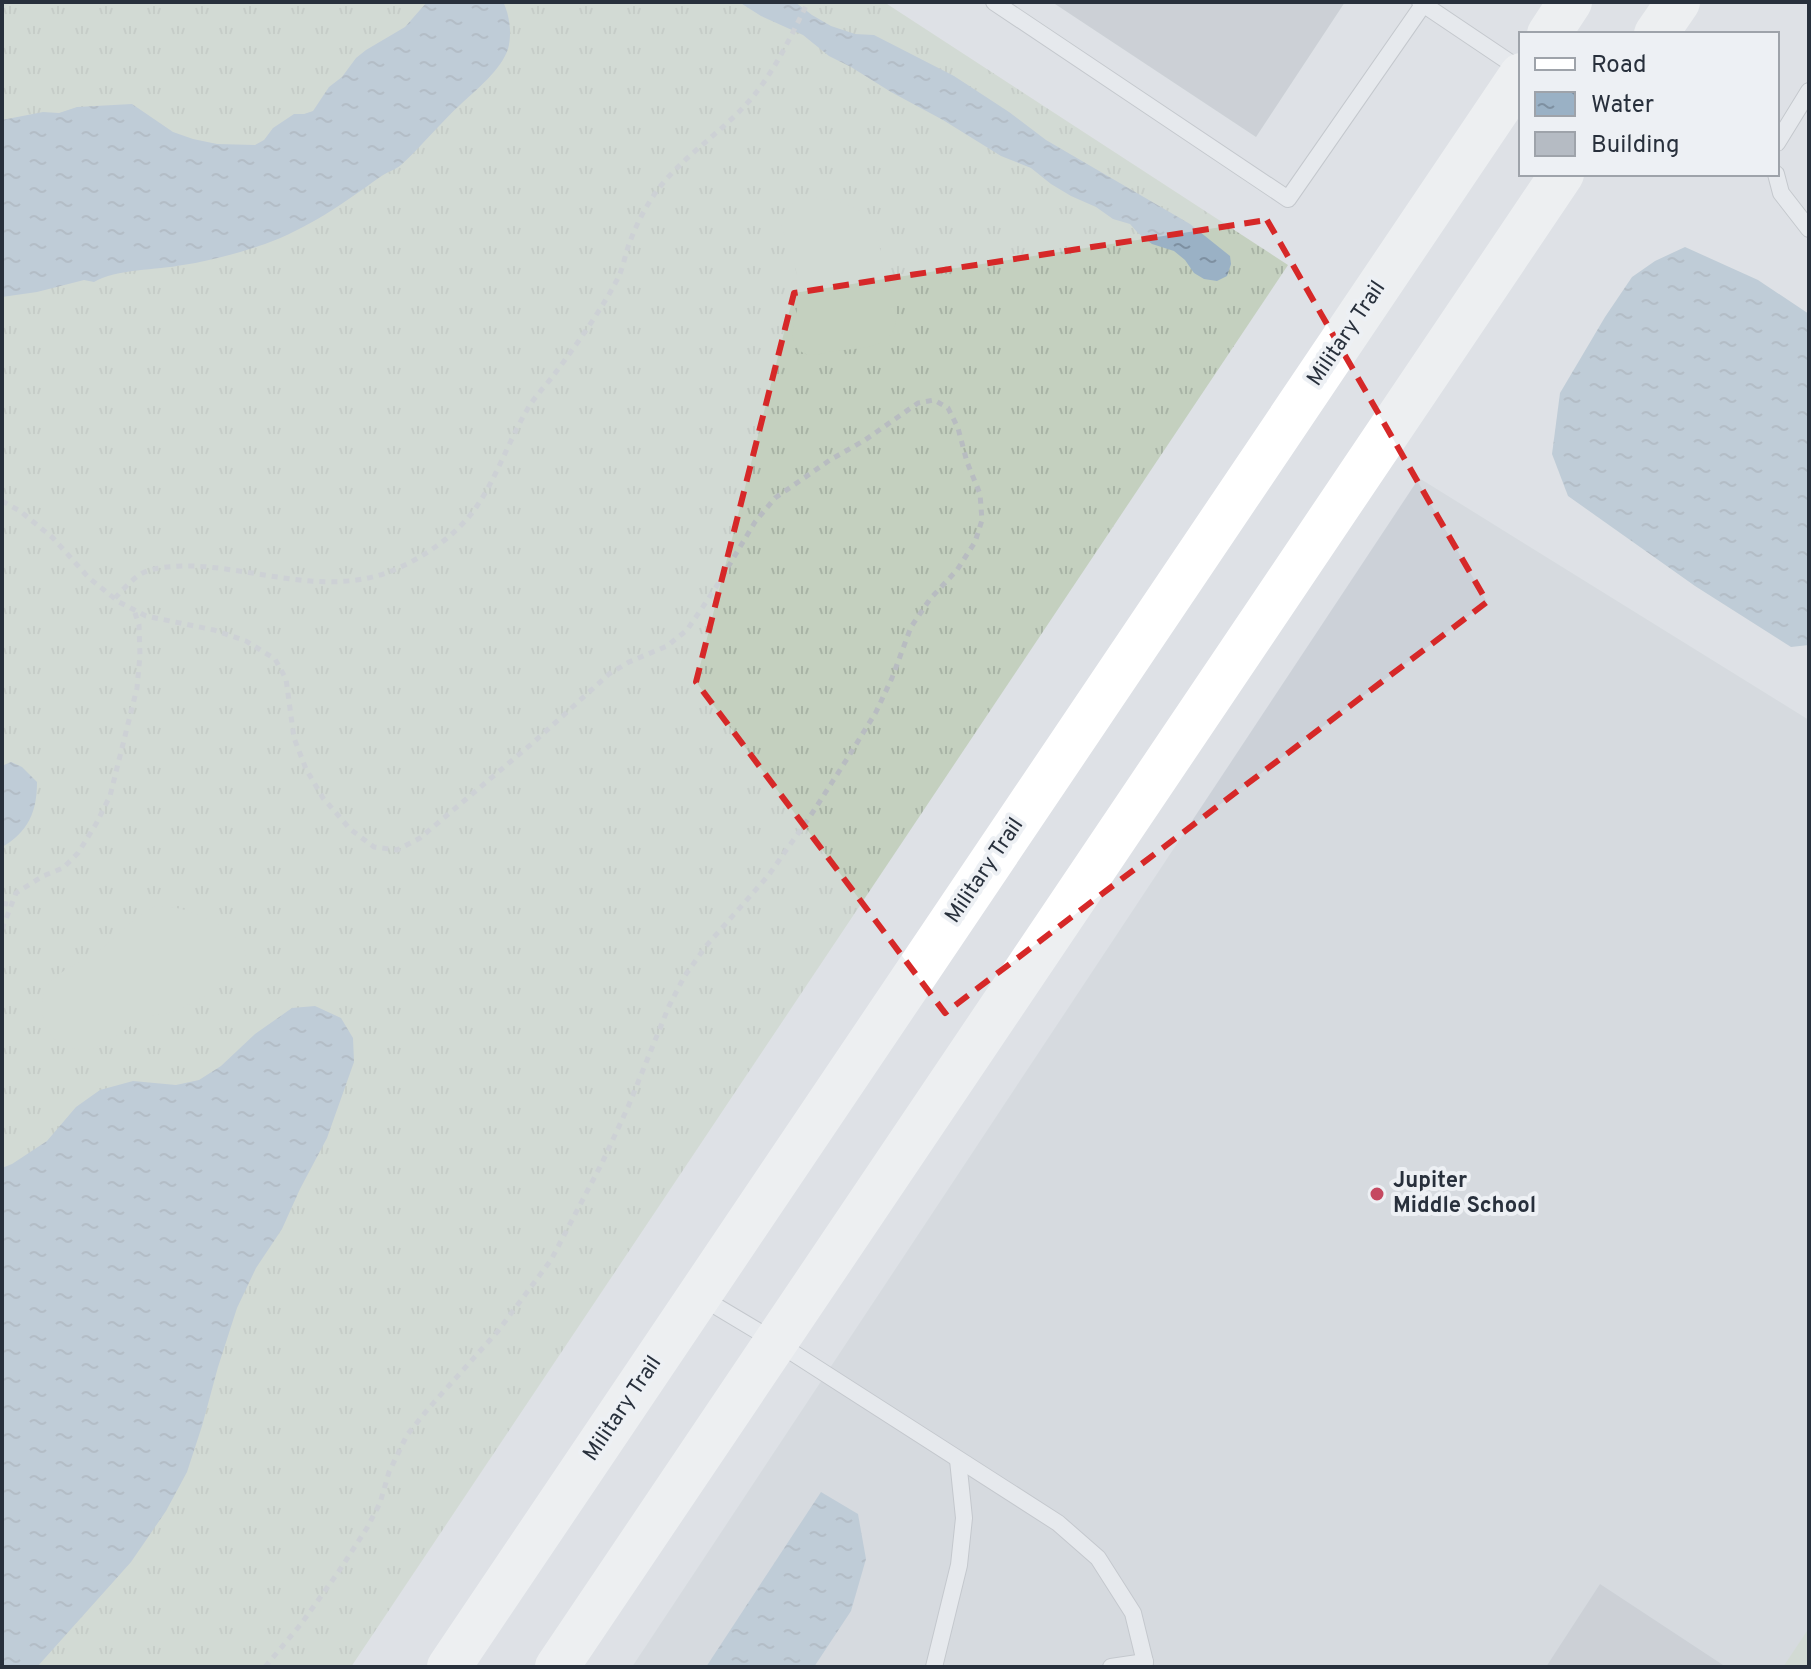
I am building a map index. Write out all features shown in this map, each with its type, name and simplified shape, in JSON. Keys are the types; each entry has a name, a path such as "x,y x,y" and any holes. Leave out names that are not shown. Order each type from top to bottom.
{"main road":[{"path":"1550,32 1570,2"},
{"path":"1657,32 1678,2"},
{"name":"Military Trail","path":"449,1667 1519,76"},
{"path":"557,1667 1561,176"}],"lane":[{"path":"994,2 1288,199 1423,3 1519,72"},
{"path":"1779,140 1809,91"},
{"path":"1777,176 1781,193 1809,229"},
{"path":"699,1296 1058,1523 1098,1558 1133,1613 1144,1664 1111,1667"},
{"path":"934,1667 959,1565 964,1518 958,1460"}],"path":[{"path":"115,598 144,572 171,566 215,567 308,581 346,582 385,573 452,535 476,508 519,423 605,299 619,275 643,214 659,188 750,100 769,76 808,3"},
{"path":"2,501 20,511 53,538 89,578 119,602 146,616 214,630 246,641 275,659 286,679 294,738 306,769 323,798 350,829 374,847 397,850 420,838 609,674 667,646 687,630 755,522 775,498 918,403 934,400 948,408 980,494 982,520 975,542 957,570 930,599 911,627 876,712 768,876 706,946 684,977 602,1163 551,1260 498,1331 407,1435 367,1528 301,1624 265,1667"},
{"path":"2,929 16,893 63,868 78,853 110,796 137,688 139,625 134,610"},
{"path":"2,903 12,905"}],"highlighted area":[{"path":"1267,220 1487,602 945,1013 696,682 794,293"}],"shaded area":[{"name":"Jupiter Middle School","path":"1419,478 1809,720 1809,1667 632,1667"}],"green space":[{"path":"2,2 884,2 1288,265 351,1667 2,1667"},
{"path":"811,197 841,202 873,222 884,275 897,310 892,332 882,342 811,355 803,353 794,342 797,278 780,222 791,205"},
{"path":"155,906 185,910 230,932 244,950 245,960 240,972 228,983 197,1000 172,1012 140,1021 93,1048 75,1049 54,1039 44,1023 42,1007 47,986"},
{"path":"1809,1628 1809,1667 1783,1667"}],"water":[{"path":"427,2 503,2 509,19 508,49 494,72 399,167 310,223 255,247 204,261 125,272 94,282 84,280 2,297 2,120 43,112 59,113 77,107 132,104 173,132 193,139 217,144 255,145 294,114 313,111 329,87 342,77 356,58 405,27"},
{"path":"739,2 795,2 831,26 855,34 874,35 954,76 1046,140 1190,224 1230,256 1227,276 1217,281 1204,279 1194,273 1174,251 1152,244 1130,224 1113,219 1071,196 1031,168 1001,156 829,56 803,35"},
{"path":"1685,247 1758,280 1809,314 1809,645 1791,647 1695,586 1568,496 1552,454 1560,393 1605,317 1632,277 1655,261"},
{"path":"11,762 22,767 37,782 37,793 33,812 24,828 2,847 2,766"},
{"path":"315,1006 341,1018 353,1038 354,1062 327,1138 282,1229 256,1268 237,1308 187,1472 166,1511 131,1562 37,1667 2,1667 2,1168 47,1141 76,1107 100,1090 133,1081 176,1085 199,1080 292,1008"},
{"path":"821,1492 858,1514 866,1559 851,1611 814,1667 706,1667"}],"building":[{"path":"1052,2 1345,2 1256,137"},
{"path":"1600,1584 1723,1665 1546,1667"}],"place":[{"name":"Jupiter Middle School","path":"1377,1194"}]}
